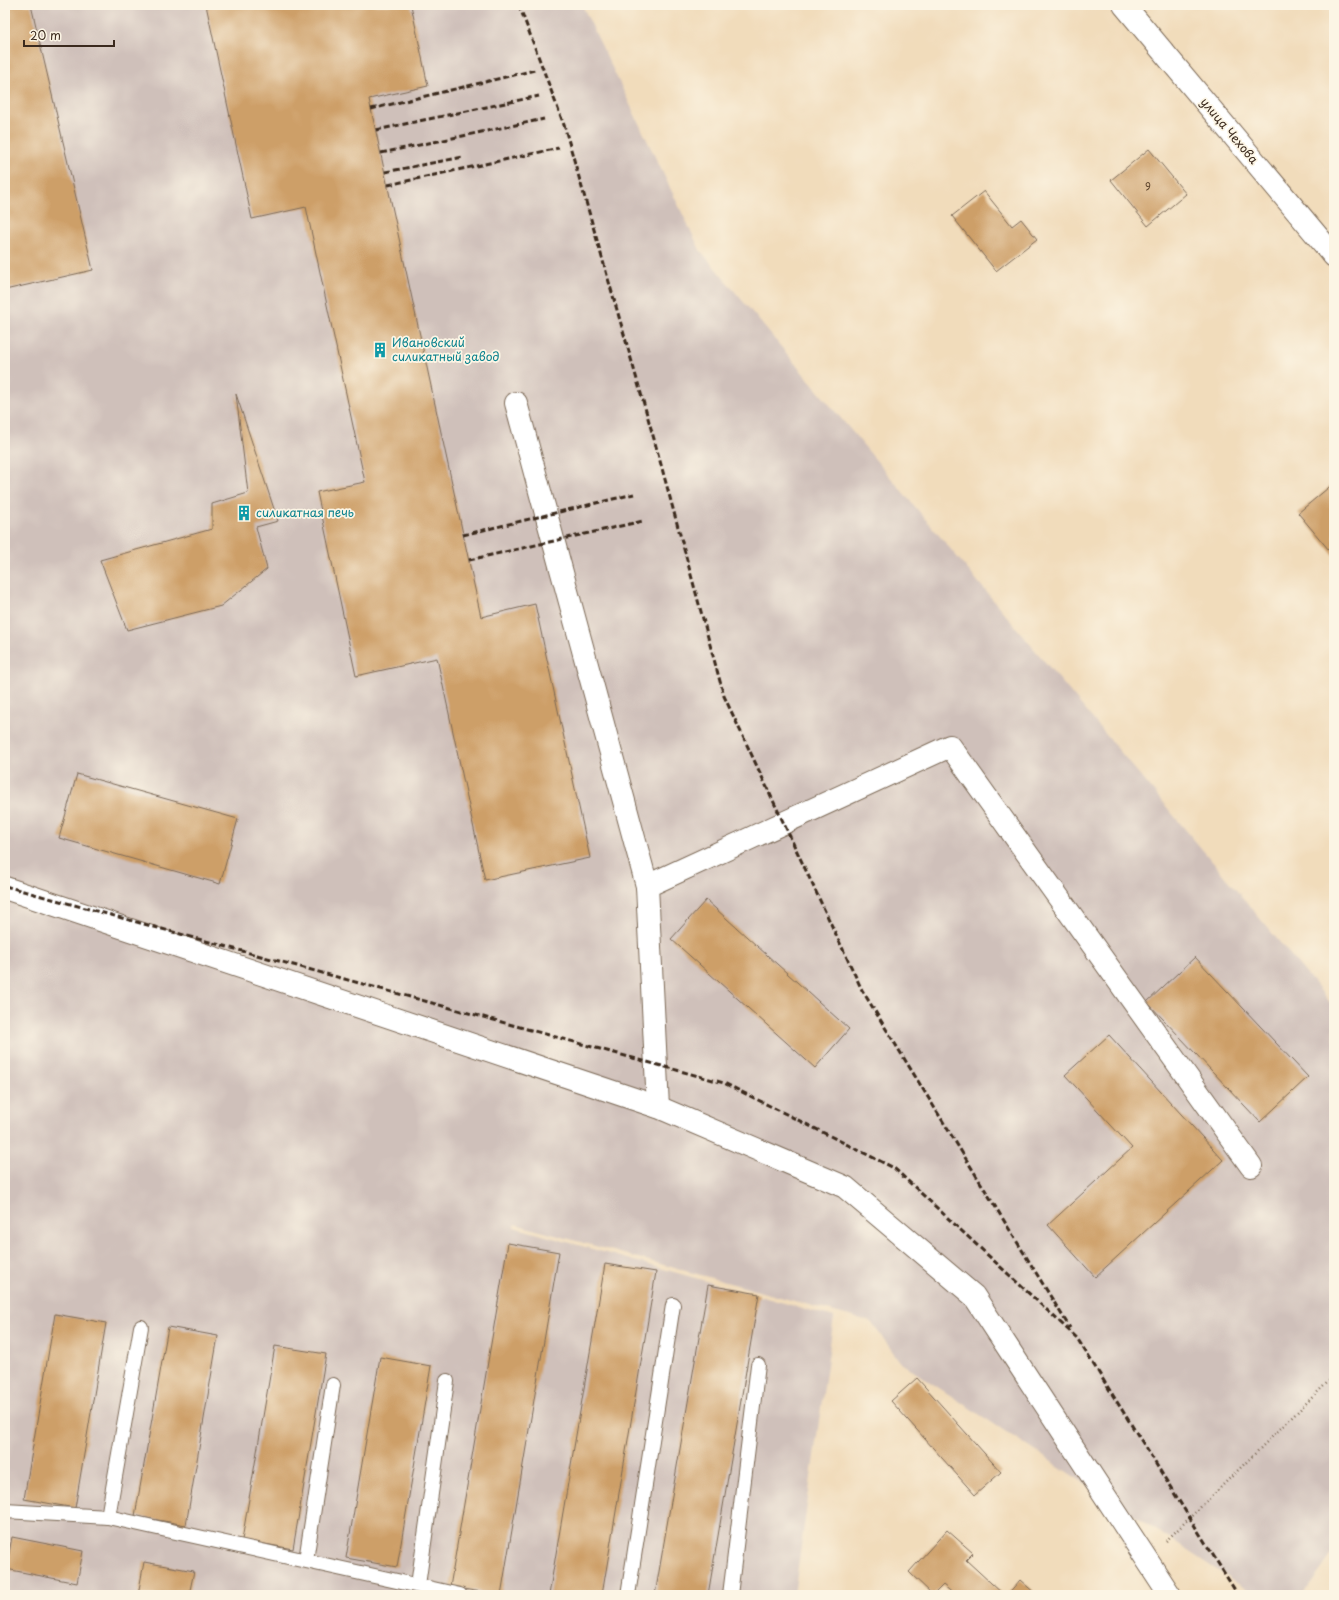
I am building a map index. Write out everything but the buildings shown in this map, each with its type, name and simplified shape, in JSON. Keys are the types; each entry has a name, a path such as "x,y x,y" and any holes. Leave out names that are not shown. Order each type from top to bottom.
{"street":[{"name":"улица Чехова","path":"1124,5 1334,256"},
{"path":"516,403 648,886 658,1107"},
{"path":"648,886 950,746 1251,1166"},
{"path":"5,888 658,1107 845,1187 974,1296 1170,1595"}],"lane":[{"path":"628,1595 673,1305"},
{"path":"108,1517 141,1327"},
{"path":"730,1595 758,1365"},
{"path":"418,1585 447,1381"},
{"path":"306,1560 333,1385"},
{"path":"5,1511 108,1517 460,1595"}],"path":[{"path":"1147,1560 1334,1376"}],"shaded area":[{"name":"Ивановский силикатный завод","path":"5,5 582,5 700,250 1334,1007 1334,1552 1303,1595 1255,1595 901,1363 871,1322 515,1224 514,1227 834,1317 794,1595 5,1595"}],"railway":[{"path":"519,5 564,125 654,439 724,696 862,990 1070,1328"},
{"path":"371,109 535,70"},
{"path":"376,130 539,96"},
{"path":"381,153 544,119"},
{"path":"388,185 559,148"},
{"path":"385,172 463,157"},
{"path":"463,535 634,494"},
{"path":"469,560 643,521"},
{"path":"5,886 724,1083 894,1168 1077,1338 1238,1595"}],"place":[{"name":"Ивановский силикатный завод","path":"380,350"},
{"name":"силикатная печь","path":"244,513"}]}
